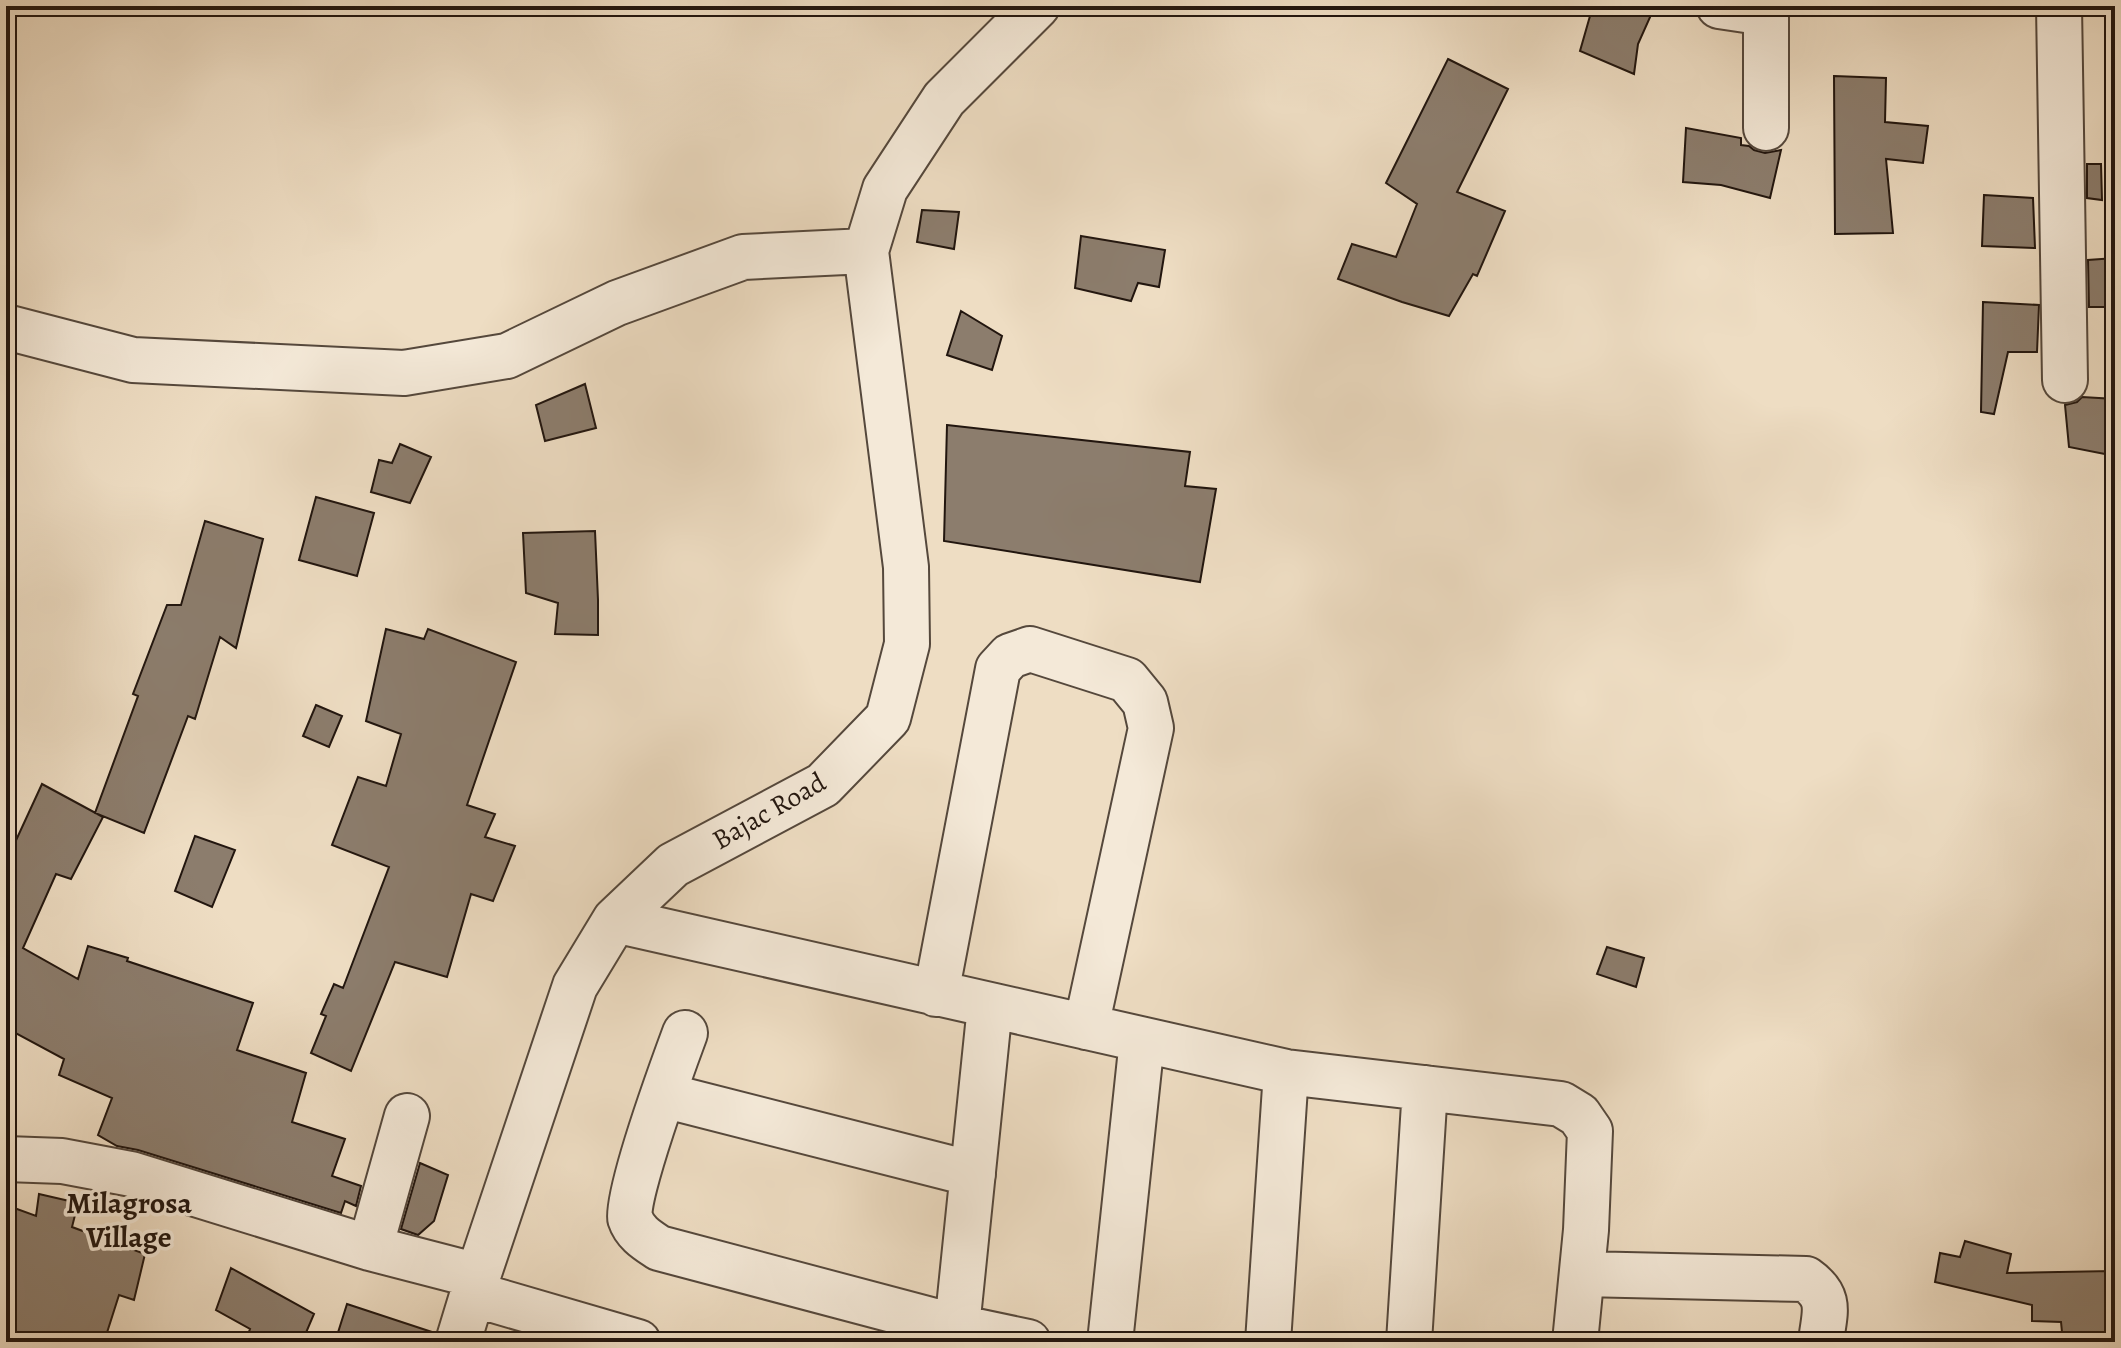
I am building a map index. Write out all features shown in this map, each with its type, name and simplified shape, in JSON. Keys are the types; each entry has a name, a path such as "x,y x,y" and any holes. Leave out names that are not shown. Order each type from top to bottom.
{"street":[{"name":"Bajac Road","path":"458,1342 575,986 615,920 673,865 823,785 888,718 907,644 906,567 866,251 885,189 944,99 1037,6"},
{"path":"1719,6 1766,10 1766,128"},
{"path":"2059,6 2065,380"},
{"path":"6,327 133,360 404,373 507,356 617,303 743,257 866,251"},
{"path":"936,994 998,669 1010,656 1030,649 1127,680 1145,702 1151,728 1086,1027"},
{"path":"615,920 1286,1072 1561,1104 1579,1115 1590,1131 1586,1230 1575,1342"},
{"path":"957,1327 990,1006"},
{"path":"685,1033 631,1196 628,1215 637,1234 659,1248 957,1327 1028,1342"},
{"path":"1110,1342 1142,1040"},
{"path":"1268,1342 1286,1072"},
{"path":"1409,1342 1425,1088"},
{"path":"663,1095 973,1174"},
{"path":"370,1248 407,1116"},
{"path":"6,1159 62,1161 131,1174 370,1248 638,1342"},
{"path":"1582,1274 1806,1279 1821,1289 1825,1301 1821,1342"}],"building":[{"path":"1599,6 1655,6 1638,44 1634,74 1580,51 1590,16"},
{"path":"1448,59 1508,89 1457,192 1505,211 1477,276 1473,274 1449,316 1338,279 1352,244 1396,257 1417,204 1386,183"},
{"path":"1834,76 1886,78 1885,122 1928,126 1923,163 1886,159 1893,233 1835,234"},
{"path":"1686,128 1741,138 1741,145 1765,153 1781,150 1770,198 1721,185 1683,182"},
{"path":"2087,164 2101,164 2102,200 2087,198"},
{"path":"1984,195 2033,198 2035,248 1982,246"},
{"path":"922,210 959,212 954,249 917,242"},
{"path":"1081,236 1165,250 1159,287 1138,283 1131,301 1075,288"},
{"path":"2115,258 2115,307 2089,307 2088,260"},
{"path":"1983,302 2039,305 2037,352 2008,352 1994,414 1981,412"},
{"path":"961,311 1002,336 992,370 947,355"},
{"path":"585,384 596,428 545,441 536,405"},
{"path":"2082,397 2115,399 2115,456 2069,447 2065,405"},
{"path":"947,425 1190,452 1185,486 1216,489 1200,582 944,541"},
{"path":"400,444 431,457 410,503 371,492 379,460 392,463"},
{"path":"316,497 374,513 357,576 299,560"},
{"path":"205,521 263,539 236,648 220,637 195,719 188,716 144,833 95,813 138,696 133,694 167,605 181,605"},
{"path":"595,531 598,635 555,634 558,603 526,593 523,533"},
{"path":"386,629 424,639 428,629 516,662 467,805 495,814 485,837 515,846 493,901 471,894 447,977 395,962 351,1071 311,1053 326,1016 321,1014 334,984 343,988 389,867 332,845 358,777 386,786 401,734 366,721"},
{"path":"316,705 342,716 329,747 303,736"},
{"path":"42,784 103,817 71,879 56,874 23,948 78,979 88,946 253,1003 237,1050 306,1073 292,1122 345,1139 332,1176 361,1186 356,1206 345,1201 341,1213 117,1146 98,1135 112,1098 59,1075 64,1059 6,1028 6,862"},
{"path":"195,836 235,850 212,907 175,891"},
{"path":"1607,947 1644,958 1636,987 1597,974"},
{"path":"420,1163 448,1175 434,1221 418,1235 401,1229"},
{"path":"39,1194 78,1203 72,1227 145,1254 134,1300 119,1295 104,1342 6,1342 6,1205 36,1216"},
{"path":"1965,1241 2011,1254 2007,1273 2112,1271 2111,1342 2063,1342 2061,1322 2032,1321 2032,1305 1935,1282 1940,1253 1960,1257"},
{"path":"231,1268 314,1314 302,1342 245,1342 250,1329 216,1310"},
{"path":"347,1304 435,1333 434,1342 335,1342"}],"district":[{"name":"Milagrosa Village","path":"129,1220"}]}
